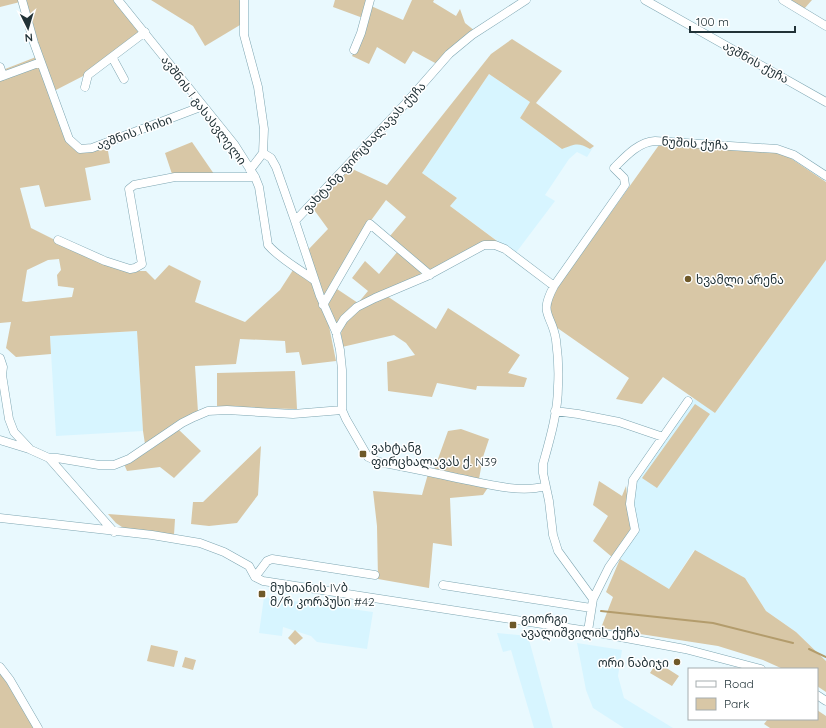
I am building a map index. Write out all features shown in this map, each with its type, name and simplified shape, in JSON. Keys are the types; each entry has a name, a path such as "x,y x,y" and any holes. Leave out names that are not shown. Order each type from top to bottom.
{"street":[{"name":"ავშნის I ჩიხი","path":"22,0 34,43 70,139 80,149 92,148 203,106"},
{"name":"ავშნის I გასასვლელი","path":"118,0 234,144 255,177 259,187 268,245 285,260 314,280"},
{"path":"244,0 244,35 258,87 264,129 263,153 250,170"},
{"path":"354,50 361,33 370,0"},
{"name":"ვახტანგ ფირცხალავას ქუჩა","path":"526,0 472,35 449,54 295,221 323,305 336,332 342,370 342,410 346,420 366,453 372,460 496,485 527,489 545,486"},
{"name":"ავშნის ქუჩა","path":"644,0 826,102"},
{"path":"783,0 825,23"},
{"path":"85,87 88,75 145,32"},
{"path":"112,57 124,79"},
{"path":"0,67 1,76 41,62"},
{"name":"ნუშის ქუჩა","path":"554,286 625,185 624,178 614,168 627,154 647,141 777,149 794,155 826,176"},
{"path":"263,153 271,158 276,167 295,221"},
{"path":"58,240 105,261 130,269 135,268 142,264 129,189 134,185 175,177 255,177"},
{"path":"323,305 370,224 430,275"},
{"path":"336,332 344,319 357,307 430,275 484,245 495,245 505,249 554,286 549,296 546,310 556,339 558,384 555,411 543,464 543,473 549,501 553,535 558,551 593,599"},
{"path":"0,358 9,419 14,432 29,449"},
{"path":"588,631 593,599 608,567 635,530 630,504 633,480 688,401"},
{"path":"48,458 114,465 129,459 194,416 208,411 227,410 293,414 342,410"},
{"path":"555,411 619,422 663,437"},
{"path":"0,440 29,449 48,458 114,532"},
{"path":"0,518 114,532 152,535 200,542 224,552 249,566 255,577 263,581 588,631 685,648 757,668"},
{"path":"255,577 267,561 272,559 375,575"},
{"path":"442,585 591,608"},
{"path":"0,667 10,680 38,728"}],"shaded area":[{"path":"489,74 530,102 520,118 562,148 575,144 582,144 590,149 594,146 587,157 577,152 569,159 545,195 555,201 515,254 450,206 457,198 422,173"},
{"path":"826,260 826,661 796,632 766,611 745,578 694,550 669,589 620,559 639,530 634,514 633,484 694,398 715,413"},
{"path":"137,331 143,431 56,436 50,336"},
{"path":"264,597 373,612 367,649 317,642 311,636 283,627 282,636 259,633"},
{"path":"497,633 528,636 553,728 534,728 511,650 503,652"},
{"path":"577,643 622,650 618,676 624,698 673,728 624,728 593,708 586,690"}],"green space":[{"path":"0,0 20,0 20,2 0,7"},
{"path":"25,0 116,0 141,32 87,74 54,91"},
{"path":"151,0 239,0 242,1 240,25 205,46 193,26"},
{"path":"335,0 368,0 363,18 333,7"},
{"path":"412,0 434,0 433,2 456,16 460,9 465,23 475,31 437,64 413,51 405,64 377,47 369,64 352,56 371,6 403,20"},
{"path":"789,0 812,0 804,9"},
{"path":"512,39 562,71 536,103 594,146 590,149 576,144 562,149 520,118 530,102 489,74 422,173 457,198 450,206 497,241 430,272 390,236 406,217 386,200 364,230 323,300 307,251 328,229 312,207 348,167 387,185 491,54"},
{"path":"36,57 50,95 79,152 107,145 110,163 85,168 91,200 45,207 39,185 20,188 31,228 73,249 133,271 146,271 155,280 169,265 201,281 195,302 245,322 280,290 293,270 313,284 329,326 336,361 302,365 299,352 286,353 285,341 240,339 236,364 195,366 198,412 145,444 137,331 50,336 51,354 16,357 6,348 11,322 0,323 0,71","holes":["59,259 61,270 57,275 58,286 74,288 72,297 26,302 22,301 27,270 48,260"]},
{"path":"192,142 214,174 172,174 165,153"},
{"name":"ხვამლი არენა","path":"659,145 783,153 826,182 826,260 715,413 663,377 642,404 616,399 629,378 556,327 550,313 550,298"},
{"path":"398,251 422,272 421,277 369,298 336,325 326,305 334,287 358,303 368,291 352,278 365,261 379,274"},
{"path":"387,296 436,329 448,308 520,355 508,373 527,378 524,387 477,386 476,390 437,383 432,397 388,391 387,362 415,355 406,343 394,335 342,347 341,334 342,327 357,309"},
{"path":"295,371 297,409 217,407 217,373"},
{"path":"695,404 710,414 657,488 642,478"},
{"path":"178,429 201,451 174,478 160,467 127,471 124,464 150,450"},
{"path":"461,429 489,439 483,457 479,479 434,470 448,431"},
{"path":"261,446 258,495 237,523 209,526 191,524 193,502 203,502"},
{"path":"428,474 489,486 483,495 450,498 452,546 433,543 429,588 378,579 377,526 373,491 422,495"},
{"path":"599,481 622,496 626,486 631,529 612,557 593,541 608,516 593,505"},
{"path":"108,514 175,519 174,535 125,529 116,523"},
{"path":"695,550 745,578 766,611 796,632 826,661 826,692 818,687 818,668 781,668 763,660 718,646 601,628 613,597 606,592 620,559 669,589"},
{"path":"295,630 303,638 295,645 288,638"},
{"path":"151,645 178,651 174,667 147,661"},
{"path":"185,657 196,660 193,670 182,667"},
{"path":"657,662 679,676 672,686 650,673"},
{"path":"0,672 10,686 35,728 0,728"},
{"path":"818,711 826,716 826,728 770,728 764,724 767,720 818,720"}],"waterway":[{"path":"601,611 713,623 793,643"},
{"path":"809,649 826,657"}],"place":[{"name":"ხვამლი არენა","path":"688,279"},
{"name":"ვახტანგ ფირცხალავას ქ. N39","path":"363,454"},
{"name":"მუხიანის IVბ მ/რ კორპუსი #42","path":"262,594"},
{"name":"გიორგი ავალიშვილის ქუჩა","path":"513,625"},
{"name":"ორი ნაბიჯი","path":"677,662"}]}
